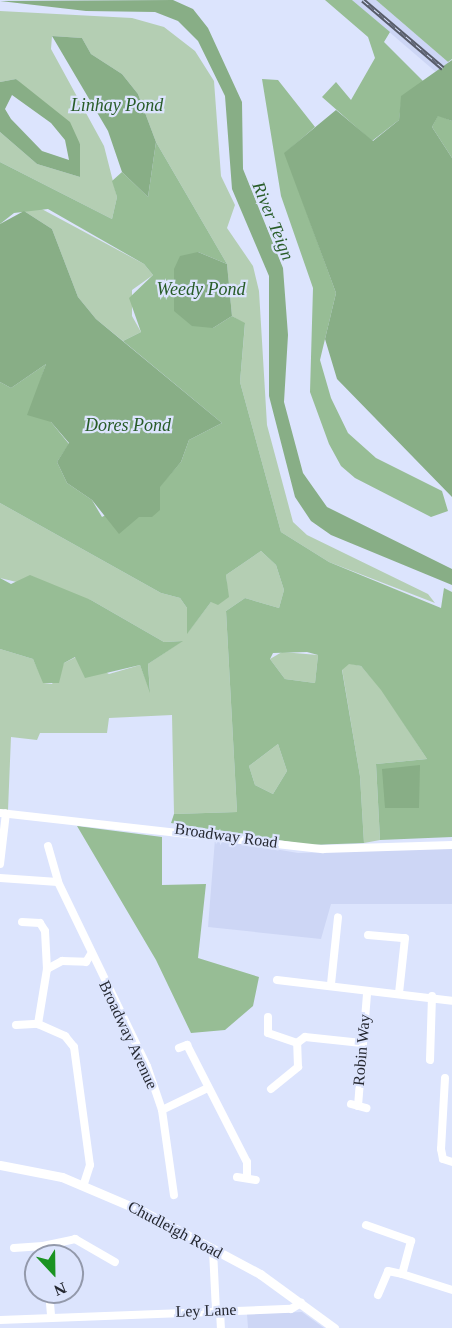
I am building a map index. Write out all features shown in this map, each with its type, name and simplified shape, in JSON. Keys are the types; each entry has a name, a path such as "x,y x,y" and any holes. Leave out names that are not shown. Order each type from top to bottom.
{"main road":[{"name":"Chudleigh Road","path":"0,1165 83,1186 213,1250 301,1303 334,1328"}],"street":[{"name":"Broadway Road","path":"3,813 323,849 452,845"},
{"path":"0,864 3,813"},
{"name":"Broadway Avenue","path":"48,846 58,882 147,1066 162,1110 174,1195"},
{"path":"0,878 58,882"},
{"path":"331,984 338,916"},
{"path":"22,922 40,923 45,931 47,969 38,1024"},
{"path":"368,935 405,938 399,993"},
{"path":"47,969 62,961 86,962 91,954"},
{"path":"277,980 331,984 364,992"},
{"name":"Robin Way","path":"358,1106 364,992 432,996 452,1001"},
{"path":"430,1060 432,996"},
{"path":"267,1017 268,1033 297,1043"},
{"path":"16,1025 38,1024 65,1036 74,1047 90,1165 83,1186"},
{"path":"297,1043 305,1037 362,1043"},
{"path":"271,1089 298,1067 297,1043"},
{"path":"179,1048 188,1045 247,1162 247,1177"},
{"path":"445,1078 441,1149 443,1159 452,1162"},
{"path":"162,1110 208,1088"},
{"path":"237,1177 256,1180"},
{"path":"366,1225 411,1241 402,1274"},
{"path":"52,1244 75,1239 84,1244"},
{"path":"84,1244 115,1262"},
{"path":"14,1248 24,1247"},
{"path":"213,1250 221,1328"},
{"path":"378,1295 388,1271 452,1290"},
{"name":"Ley Lane","path":"0,1320 51,1316 291,1309 301,1303"},
{"path":"50,1304 51,1316"}],"shaded area":[{"path":"325,0 352,0 390,32 384,42 424,82 402,96 399,120 372,141 322,97 336,82 351,100 375,58 368,37"},
{"path":"352,0 376,0 449,63 437,73"},
{"path":"376,0 452,0 452,59 448,62"},
{"path":"0,11 132,18 164,27 195,51 214,81 221,176 235,205 227,228 253,266 259,291 267,425 293,522 307,535 428,594 435,603 329,562 281,532 240,382 245,324 232,316 227,264 156,142 138,94 122,74 91,54 82,38 52,36 51,49 104,146 117,197 112,219 0,162 0,132 37,164 80,177 80,144 16,79 0,82"},
{"path":"262,79 278,80 315,127 285,153 336,293 320,360 331,398 348,433 376,458 442,491 448,511 431,517 355,478 341,466 329,444 310,392 313,288 281,196"},
{"path":"438,115 452,121 452,158 432,127"},
{"path":"156,142 227,264 198,252 213,328 232,316 245,323 240,382 281,532 329,562 441,608 444,588 452,592 452,837 380,840 376,764 427,759 381,690 361,666 349,664 342,670 360,776 364,843 310,845 171,823 174,814 237,812 226,611 245,598 279,608 284,590 276,565 261,551 226,575 229,597 218,605 211,602 187,634 187,608 180,598 161,593 0,503 0,382 11,388 46,364 39,385 51,422 69,444 57,462 67,483 92,500 102,517 159,487 181,462 189,440 222,423 123,341 141,332 129,298 153,275 144,264 48,209 14,213 0,224 0,162 112,219 117,197 112,181 122,172 148,197","holes":["307,652 318,655 315,683 285,679 270,659 273,653","278,744 287,771 273,794 255,785 249,766"]},
{"path":"38,207 144,264 153,275 132,290 132,316 141,332 123,341 96,319 78,297 52,229 24,211"},
{"path":"0,503 161,593 180,598 187,608 188,632 211,602 228,597 226,575 261,551 276,565 284,590 279,608 245,598 226,611 237,812 174,814 172,715 109,718 107,733 40,733 37,740 11,737 8,810 0,809 0,649 33,659 44,683 52,684 64,663 76,657 109,674 140,665 150,691 148,664 182,641 164,642 91,600 0,578"},
{"path":"30,575 91,600 164,642 183,641 148,664 150,693 140,665 85,678 75,657 64,663 59,683 43,683 33,659 0,649 0,578 11,584"},
{"path":"282,652 318,655 315,683 285,679 270,659"},
{"path":"348,663 361,666 382,690 427,759 376,764 380,840 364,843 360,776 342,669"},
{"path":"278,744 287,771 273,794 255,785 249,766"},
{"path":"77,826 162,837 162,885 206,884 198,958 259,977 253,1006 225,1030 191,1033 156,960"},
{"path":"215,839 298,853 452,848 452,904 331,904 321,939 208,927"},
{"path":"302,1312 324,1328 248,1328 247,1314"}],"water":[{"name":"River Teign","path":"173,0 193,9 208,28 242,102 243,169 283,268 288,335 284,402 303,473 327,507 452,569 452,585 331,535 311,521 295,497 269,396 269,276 232,189 225,96 198,41 178,21 155,12 86,11 0,1"},
{"name":"Linhay Pond","path":"52,36 82,38 91,54 122,74 138,94 156,142 148,197 122,172 108,131"},
{"path":"452,60 452,121 438,116 432,127 452,158 452,497 337,379 325,339 336,293 284,153 336,110 373,141 399,120 401,96"},
{"path":"16,79 70,122 80,144 80,177 37,164 0,132 0,82","holes":["12,95 51,123 65,140 69,160 42,151 11,119 5,109"]},
{"name":"Dores Pond","path":"24,211 52,229 78,297 96,319 222,423 189,440 181,462 160,487 160,510 152,517 139,517 119,534 92,500 67,483 57,462 69,443 51,422 27,415 46,364 11,388 0,382 0,224"},
{"name":"Weedy Pond","path":"198,252 227,264 232,316 213,328 192,326 174,311 174,269 180,256"},
{"path":"420,765 419,808 385,808 382,769"}],"railway":[{"path":"363,0 443,68"}]}
